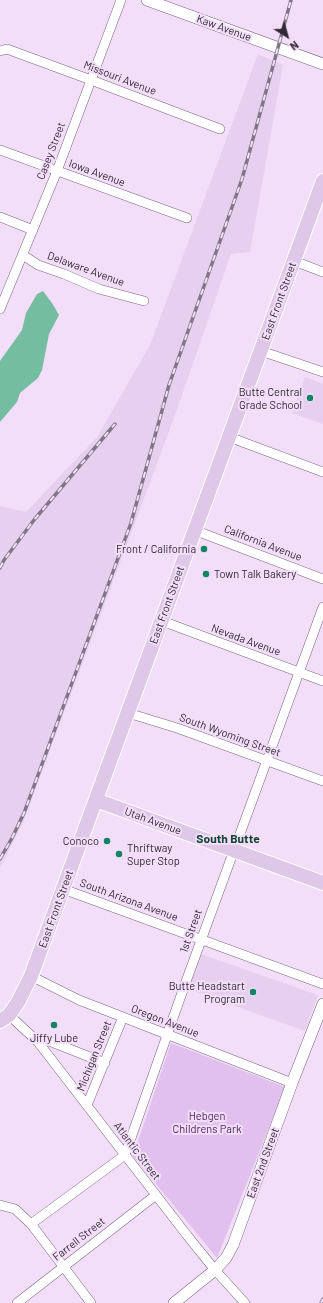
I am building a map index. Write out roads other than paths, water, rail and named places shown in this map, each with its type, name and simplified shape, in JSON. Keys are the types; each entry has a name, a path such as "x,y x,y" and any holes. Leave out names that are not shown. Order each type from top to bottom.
{"main road":[{"name":"East Front Street","path":"0,1033 8,1018 24,1006 32,992 34,977 298,262 323,181"},
{"name":"East Front Street","path":"298,262 323,207"},
{"name":"Utah Avenue","path":"99,801 323,883"}],"street":[{"name":"Casey Street","path":"0,309 57,171 121,0"},
{"name":"Kaw Avenue","path":"147,0 323,64"},
{"name":"Missouri Avenue","path":"0,51 6,49 220,129"},
{"name":"Iowa Avenue","path":"0,150 187,218"},
{"path":"0,217 33,230"},
{"name":"Delaware Avenue","path":"23,255 38,265 99,289 144,301"},
{"path":"298,262 323,272"},
{"path":"265,352 323,372"},
{"path":"233,438 323,472"},
{"name":"California Avenue","path":"198,531 323,579"},
{"name":"1st Street","path":"125,1155 201,939 323,607"},
{"name":"Nevada Avenue","path":"165,623 323,681"},
{"name":"South Wyoming Street","path":"131,714 177,728 323,781"},
{"name":"South Arizona Avenue","path":"66,890 323,984"},
{"name":"Oregon Avenue","path":"34,977 79,1000 292,1083"},
{"name":"East 2nd Street","path":"174,1303 215,1270 226,1258 233,1245 292,1083 323,1004"},
{"name":"Michigan Street","path":"87,1105 123,1017"},
{"name":"Atlantic Street","path":"8,1018 38,1042 215,1270 245,1303"},
{"path":"38,1042 49,1041 105,1063"},
{"path":"31,1224 125,1155"},
{"name":"Farrell Street","path":"17,1303 156,1195"},
{"path":"0,1205 15,1209 31,1224 91,1303"}],"railway":[{"path":"0,859 24,813 131,523 169,385 242,179 291,0"},
{"path":"0,568 4,560 34,520 115,424"},
{"path":"321,1303 323,1299"}],"place":[{"name":"Butte Central Grade School","path":"310,398"},
{"name":"Front / California","path":"204,549"},
{"name":"Town Talk Bakery","path":"206,574"},
{"name":"Conoco","path":"107,841"},
{"name":"Thriftway Super Stop","path":"119,854"},
{"name":"Butte Headstart Program","path":"253,992"},
{"name":"Jiffy Lube","path":"54,1025"}],"district":[{"name":"South Butte","path":"228,839"}],"park label":[{"name":"Hebgen Childrens Park","path":"207,1122"}]}
